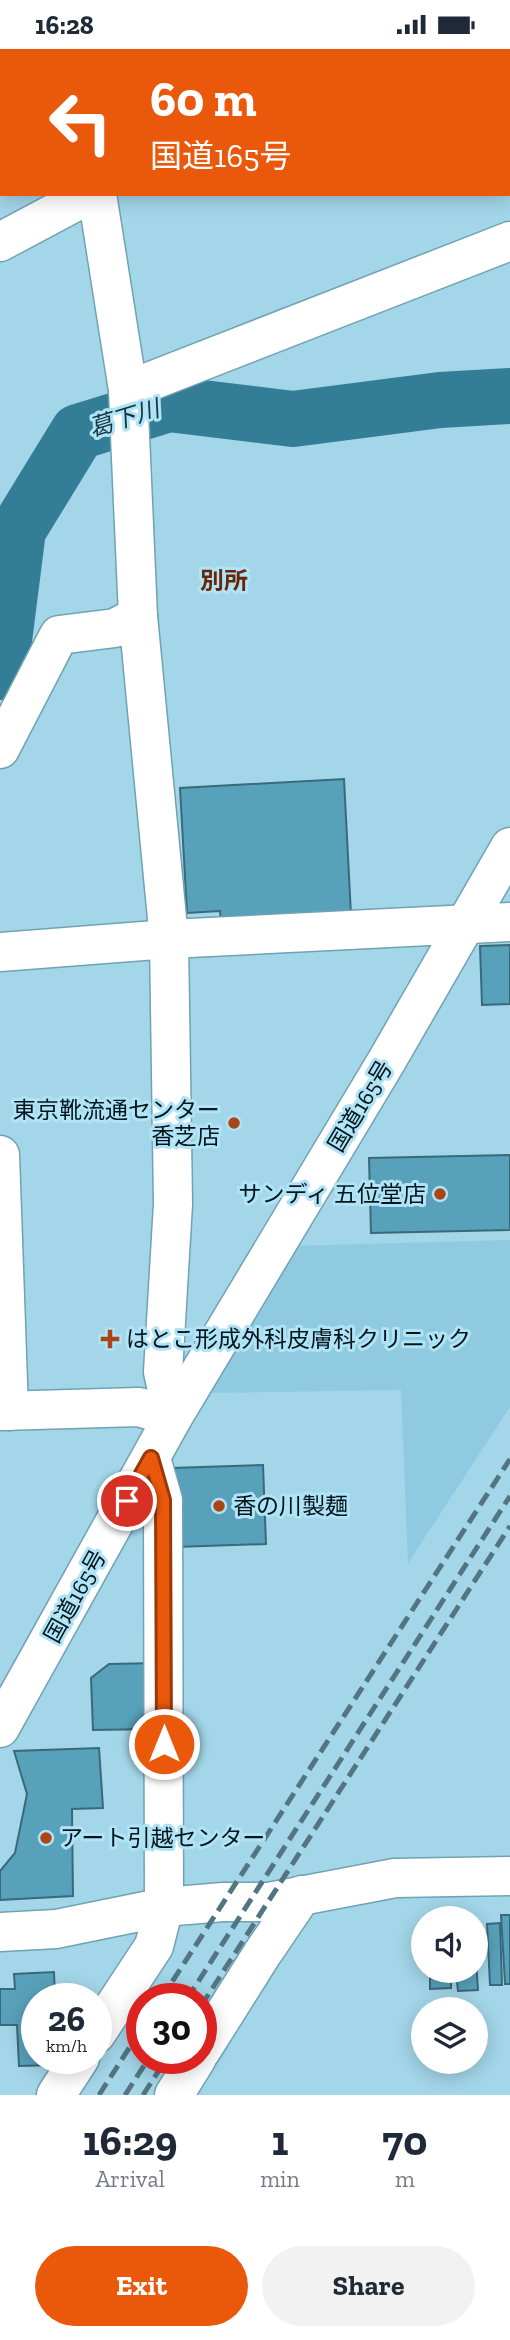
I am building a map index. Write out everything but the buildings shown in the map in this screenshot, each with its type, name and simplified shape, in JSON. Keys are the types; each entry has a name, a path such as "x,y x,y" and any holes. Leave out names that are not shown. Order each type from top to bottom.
{"main road":[{"path":"0,242 86,196"},
{"path":"0,1156 5,1411 139,1407 173,1417 163,1372 173,1204 169,939 138,616 128,390 97,196"},
{"path":"128,390 510,241"},
{"path":"0,750 58,635 115,628 138,616"},
{"name":"国道165号","path":"0,1728 173,1417 379,1074 510,847"},
{"path":"0,952 169,939 510,922"},
{"path":"112,2010 154,1946 164,1907 163,1500 151,1458"},
{"path":"0,1932 56,1929 164,1907 223,1902 269,1902 395,1878 510,1876"},
{"path":"217,2025 302,1895"},
{"path":"56,2095 70,2074"},
{"path":"174,2095 187,2074"}],"shaded area":[{"path":"510,1240 510,1407 408,1563 401,1390 206,1393 290,1246"}],"waterway":[{"name":"葛下川","path":"0,672 18,530 78,432 169,404 293,419 440,400 510,396"}],"railway":[{"path":"171,1983 510,1459"},
{"path":"197,1983 510,1496"},
{"path":"216,1983 510,1526"},
{"path":"99,2095 126,2053"},
{"path":"125,2095 139,2074"},
{"path":"143,2095 157,2074"}],"place":[{"name":"東京靴流通センター 香芝店","path":"234,1123"},
{"name":"サンディ 五位堂店","path":"440,1194"},
{"name":"はとこ形成外科皮膚科クリニック","path":"110,1339"},
{"name":"香の川製麺","path":"219,1506"},
{"name":"アート引越センター","path":"46,1838"}],"district":[{"name":"別所","path":"224,580"}],"route":[{"path":"127,1501 151,1458 163,1500 164,1744"}]}
